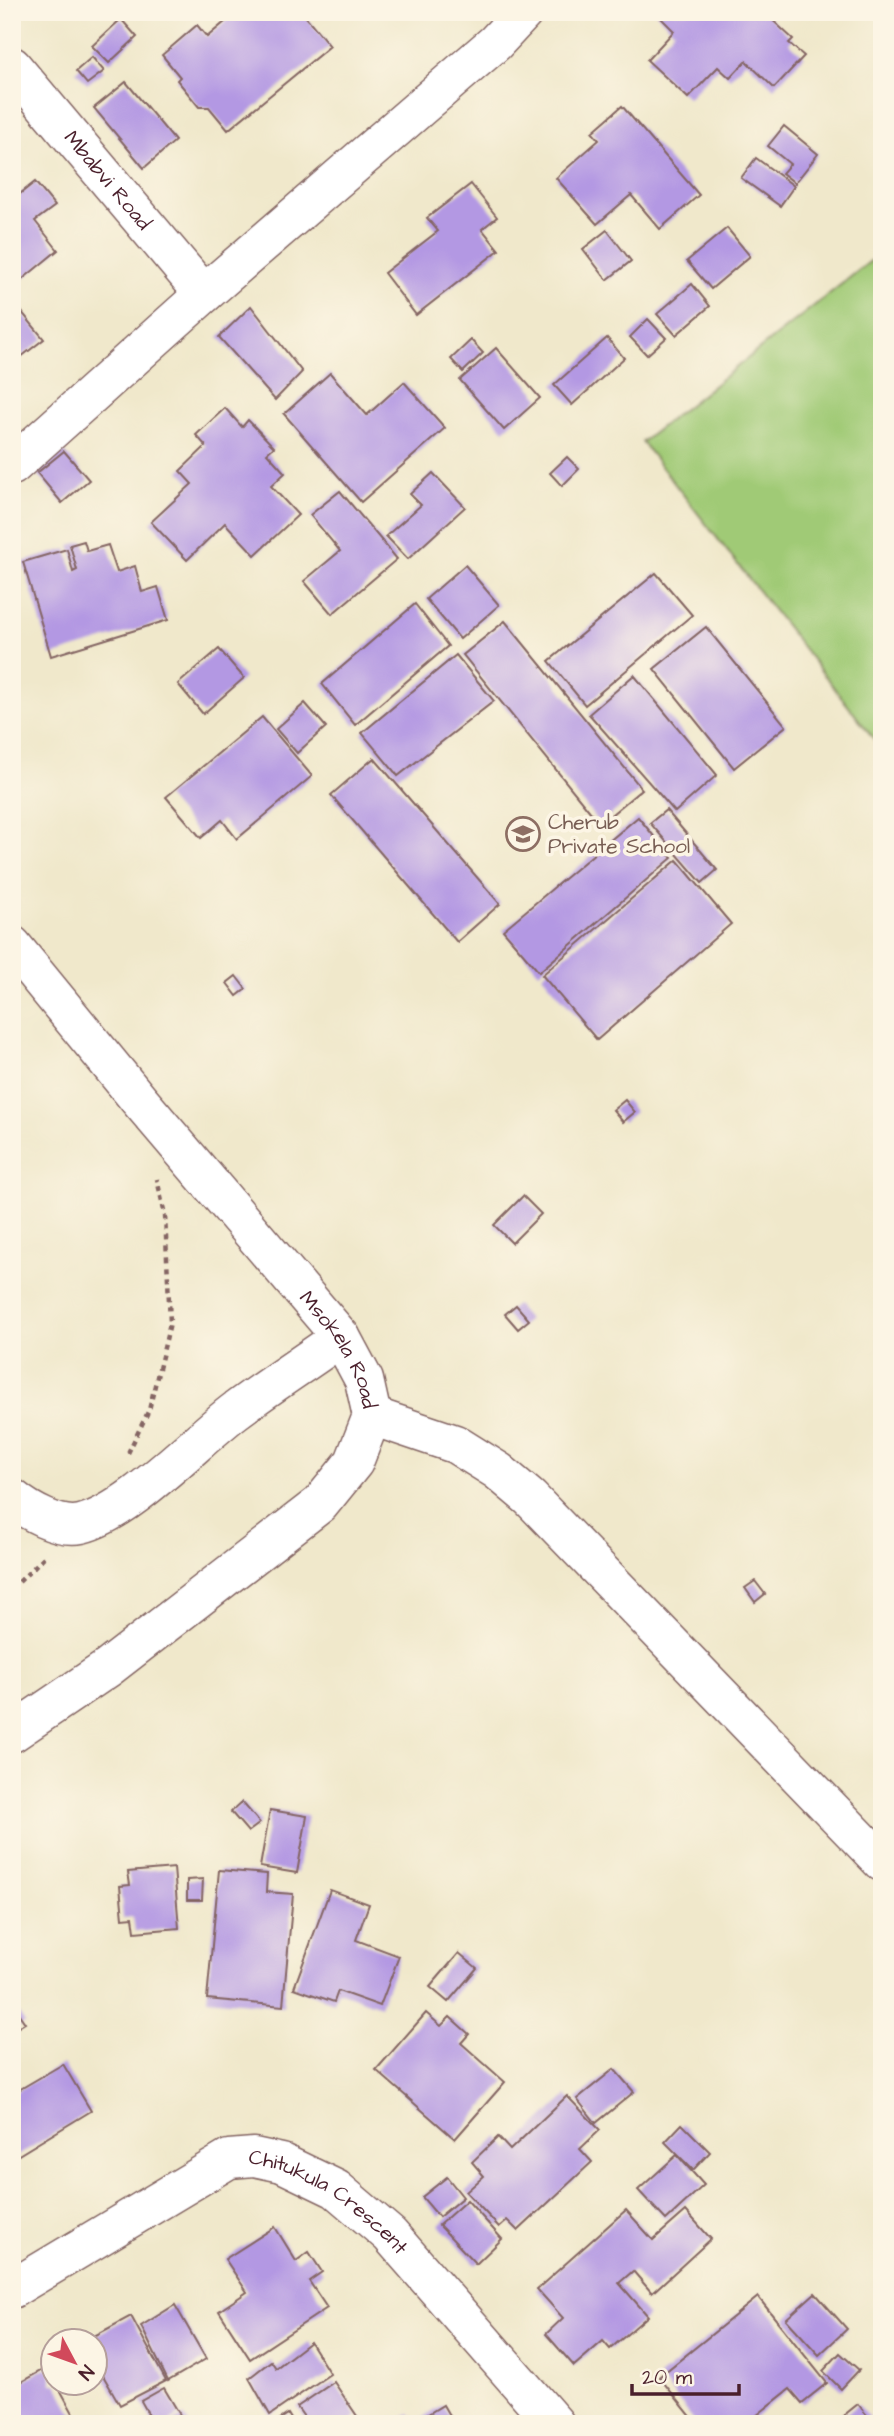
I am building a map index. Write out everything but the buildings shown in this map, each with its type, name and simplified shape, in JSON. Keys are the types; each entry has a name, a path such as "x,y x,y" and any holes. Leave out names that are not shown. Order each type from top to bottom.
{"street":[{"path":"12,466 204,294 495,43 524,12"},
{"name":"Mbabvi Road","path":"12,66 204,294"},
{"name":"Msokela Road","path":"12,945 139,1100 341,1338 364,1380 372,1416 355,1462 320,1504 108,1668 12,1733"},
{"path":"12,1498 44,1518 77,1525 100,1518 131,1497 234,1411 341,1338"},
{"path":"372,1416 455,1444 498,1471 530,1498 882,1862"},
{"name":"Chitukula Crescent","path":"12,2289 229,2159 254,2157 282,2163 335,2189 390,2235 555,2424"}],"path":[{"path":"126,1456 149,1410 170,1323 165,1215 156,1177"},
{"path":"12,1589 77,1525"}],"green space":[{"path":"882,252 882,749 642,442"}],"place":[{"name":"Cherub Private School","path":"523,834"}]}
